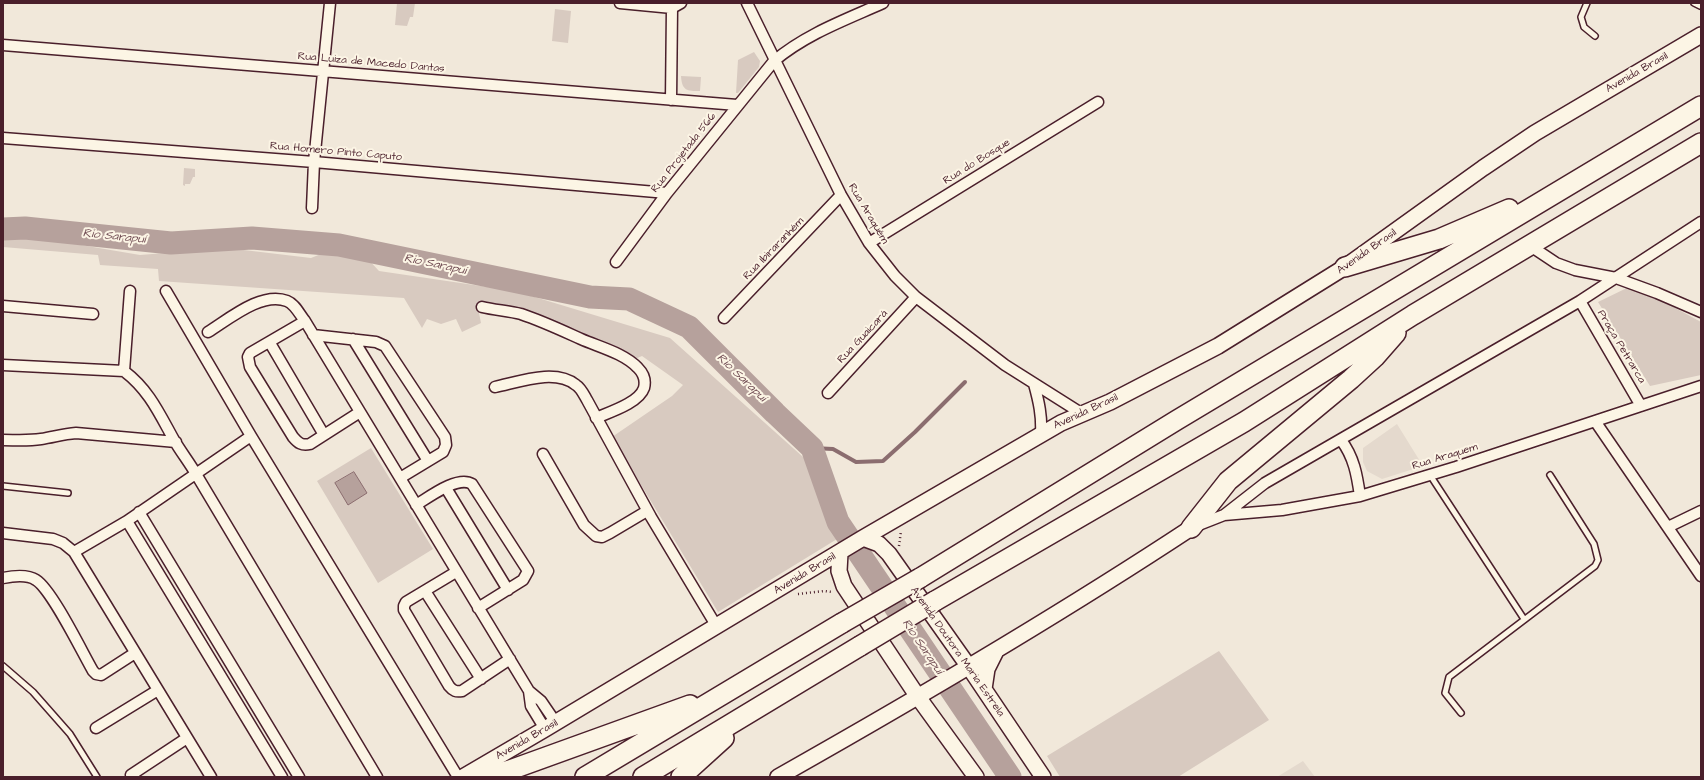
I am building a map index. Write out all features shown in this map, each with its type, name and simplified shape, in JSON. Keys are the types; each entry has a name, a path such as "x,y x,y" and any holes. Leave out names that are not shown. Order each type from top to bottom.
{"highway":[{"path":"585,777 920,578 1177,420 1701,106"},
{"path":"643,777 935,601 1244,422 1413,315 1701,143"},
{"path":"1345,267 1439,239 1577,180"},
{"path":"1191,528 1228,481 1351,379 1375,357 1413,315"},
{"path":"483,777 510,770 734,689"},
{"path":"681,777 758,708"}],"street":[{"path":"312,208 314,162 330,3"},
{"path":"620,3 672,8 682,3"},
{"name":"Rua Araquém","path":"747,3 774,61 841,195 869,243 895,276 916,297 1005,364 1081,413"},
{"name":"Rua Projetada 566","path":"616,262 667,193 774,61 789,48 812,34 883,3"},
{"path":"670,100 672,8"},
{"name":"Avenida Brasil","path":"462,777 717,627 861,539 1041,434 1081,413 1110,402 1218,346 1345,267 1535,133 1701,35"},
{"name":"Rua Luiza de Macedo Dantas","path":"3,45 737,105"},
{"name":"Rua do Bosque","path":"869,243 1098,102"},
{"name":"Rua Homero Pinto Caputo","path":"3,138 314,162 667,193"},
{"name":"Rua Ibiraranhém","path":"724,318 841,195"},
{"path":"1224,515 1265,483 1580,301 1701,222"},
{"path":"1529,245 1556,263 1575,270 1616,278 1657,293 1701,312"},
{"path":"124,371 130,291"},
{"path":"166,291 251,436 458,777"},
{"name":"Rua Guaicará","path":"828,393 916,297"},
{"path":"208,332 253,304 267,300 277,299 287,301 296,308 306,321 313,335 529,691 541,701 550,726"},
{"name":"Praça Petrarca","path":"1580,301 1641,406"},
{"path":"3,306 93,314"},
{"path":"482,307 520,314 539,321 620,356 637,367 643,374 645,381 644,388 638,397 624,406 596,418"},
{"path":"306,321 270,343 250,353 248,357 250,367 298,443 304,445 310,444 360,412"},
{"path":"313,335 376,342 384,346 445,437 446,445 442,452 400,478"},
{"path":"353,339 428,461"},
{"path":"270,343 324,435"},
{"path":"3,365 124,371 138,382 149,395 377,777"},
{"path":"495,387 542,378 557,377 569,380 578,385 647,511 717,627"},
{"path":"1034,384 1041,410 1041,434"},
{"name":"Rua Araquem","path":"1191,528 1224,515 1282,510 1360,496 1430,475 1701,386"},
{"path":"1595,421 1701,576"},
{"path":"3,440 26,441 44,439 60,434 76,433 176,442"},
{"path":"74,552 127,520 251,436"},
{"path":"1341,440 1348,449 1354,463 1360,496"},
{"path":"543,454 584,525 596,536 602,537 647,511"},
{"path":"416,505 446,488 462,481 468,481 472,484 528,571 523,580 478,608"},
{"path":"446,488 508,590"},
{"path":"1668,527 1701,511"},
{"path":"139,512 299,777"},
{"path":"127,520 282,777"},
{"path":"778,777 902,707 996,651 1122,573 1191,528"},
{"path":"3,533 53,539 63,543 74,552 211,777"},
{"name":"Avenida Doutora Maria Estrela","path":"861,539 879,544 889,554 969,667 1043,777"},
{"path":"842,551 839,572 844,586 924,694 929,713 976,777"},
{"path":"456,572 406,602 404,606 404,610 449,686 456,692 462,691 510,659"},
{"path":"3,578 12,576 28,577 36,580 42,585 51,597 96,674 101,675 135,653"},
{"path":"425,591 481,679"},
{"path":"984,689 987,670 996,651"},
{"path":"96,728 158,690"},
{"path":"902,707 918,708 929,713"},
{"path":"131,775 187,738"}],"lane":[{"path":"1587,3 1581,17 1584,27 1595,36"},
{"path":"1694,3 1700,6"},
{"path":"1430,475 1524,619"},
{"path":"1461,713 1445,693 1449,677 1595,566 1598,560 1594,544 1550,475"},
{"path":"3,486 68,492"},
{"path":"3,666 33,692 70,734 97,777"}],"path":[{"path":"900,550 901,533 910,511"},
{"path":"793,595 824,591 836,592 852,598"}],"shaded area":[{"path":"397,3 415,3 413,17 410,17 407,26 395,25"},
{"path":"555,9 571,11 568,43 552,41"},
{"path":"754,52 760,61 759,67 738,93 736,93 738,60"},
{"path":"681,76 701,77 700,91 686,89 683,85"},
{"path":"184,168 195,169 195,177 193,177 190,184 185,184 185,186 183,185"},
{"path":"3,237 40,238 140,255 227,248 311,258 331,250 367,258 379,271 515,291 670,338 812,465 834,525 842,536 718,612 612,437 672,396 683,385 642,356 635,359 502,305 477,303 481,323 462,332 456,319 441,324 427,319 422,328 404,298 159,281 158,269 100,265 98,255 3,247"},
{"path":"1633,285 1701,322 1701,375 1650,386 1598,302"},
{"path":"1397,424 1423,466 1382,479 1367,471 1363,462 1363,448"},
{"path":"371,448 433,549 378,583 317,481"},
{"path":"354,472 367,493 348,505 335,483"},
{"path":"1219,651 1269,720 1178,777 1060,777 1047,756"},
{"path":"1303,761 1315,777 1277,777"}],"waterway":[{"name":"Rio Sarapuí","path":"3,229 25,228 171,243 252,238 339,245 590,297 629,299 689,327 812,448 838,522 1010,777"},
{"name":"Rio Sarapuí","path":"812,448 833,449 856,462 883,461 915,432 965,382"}]}
